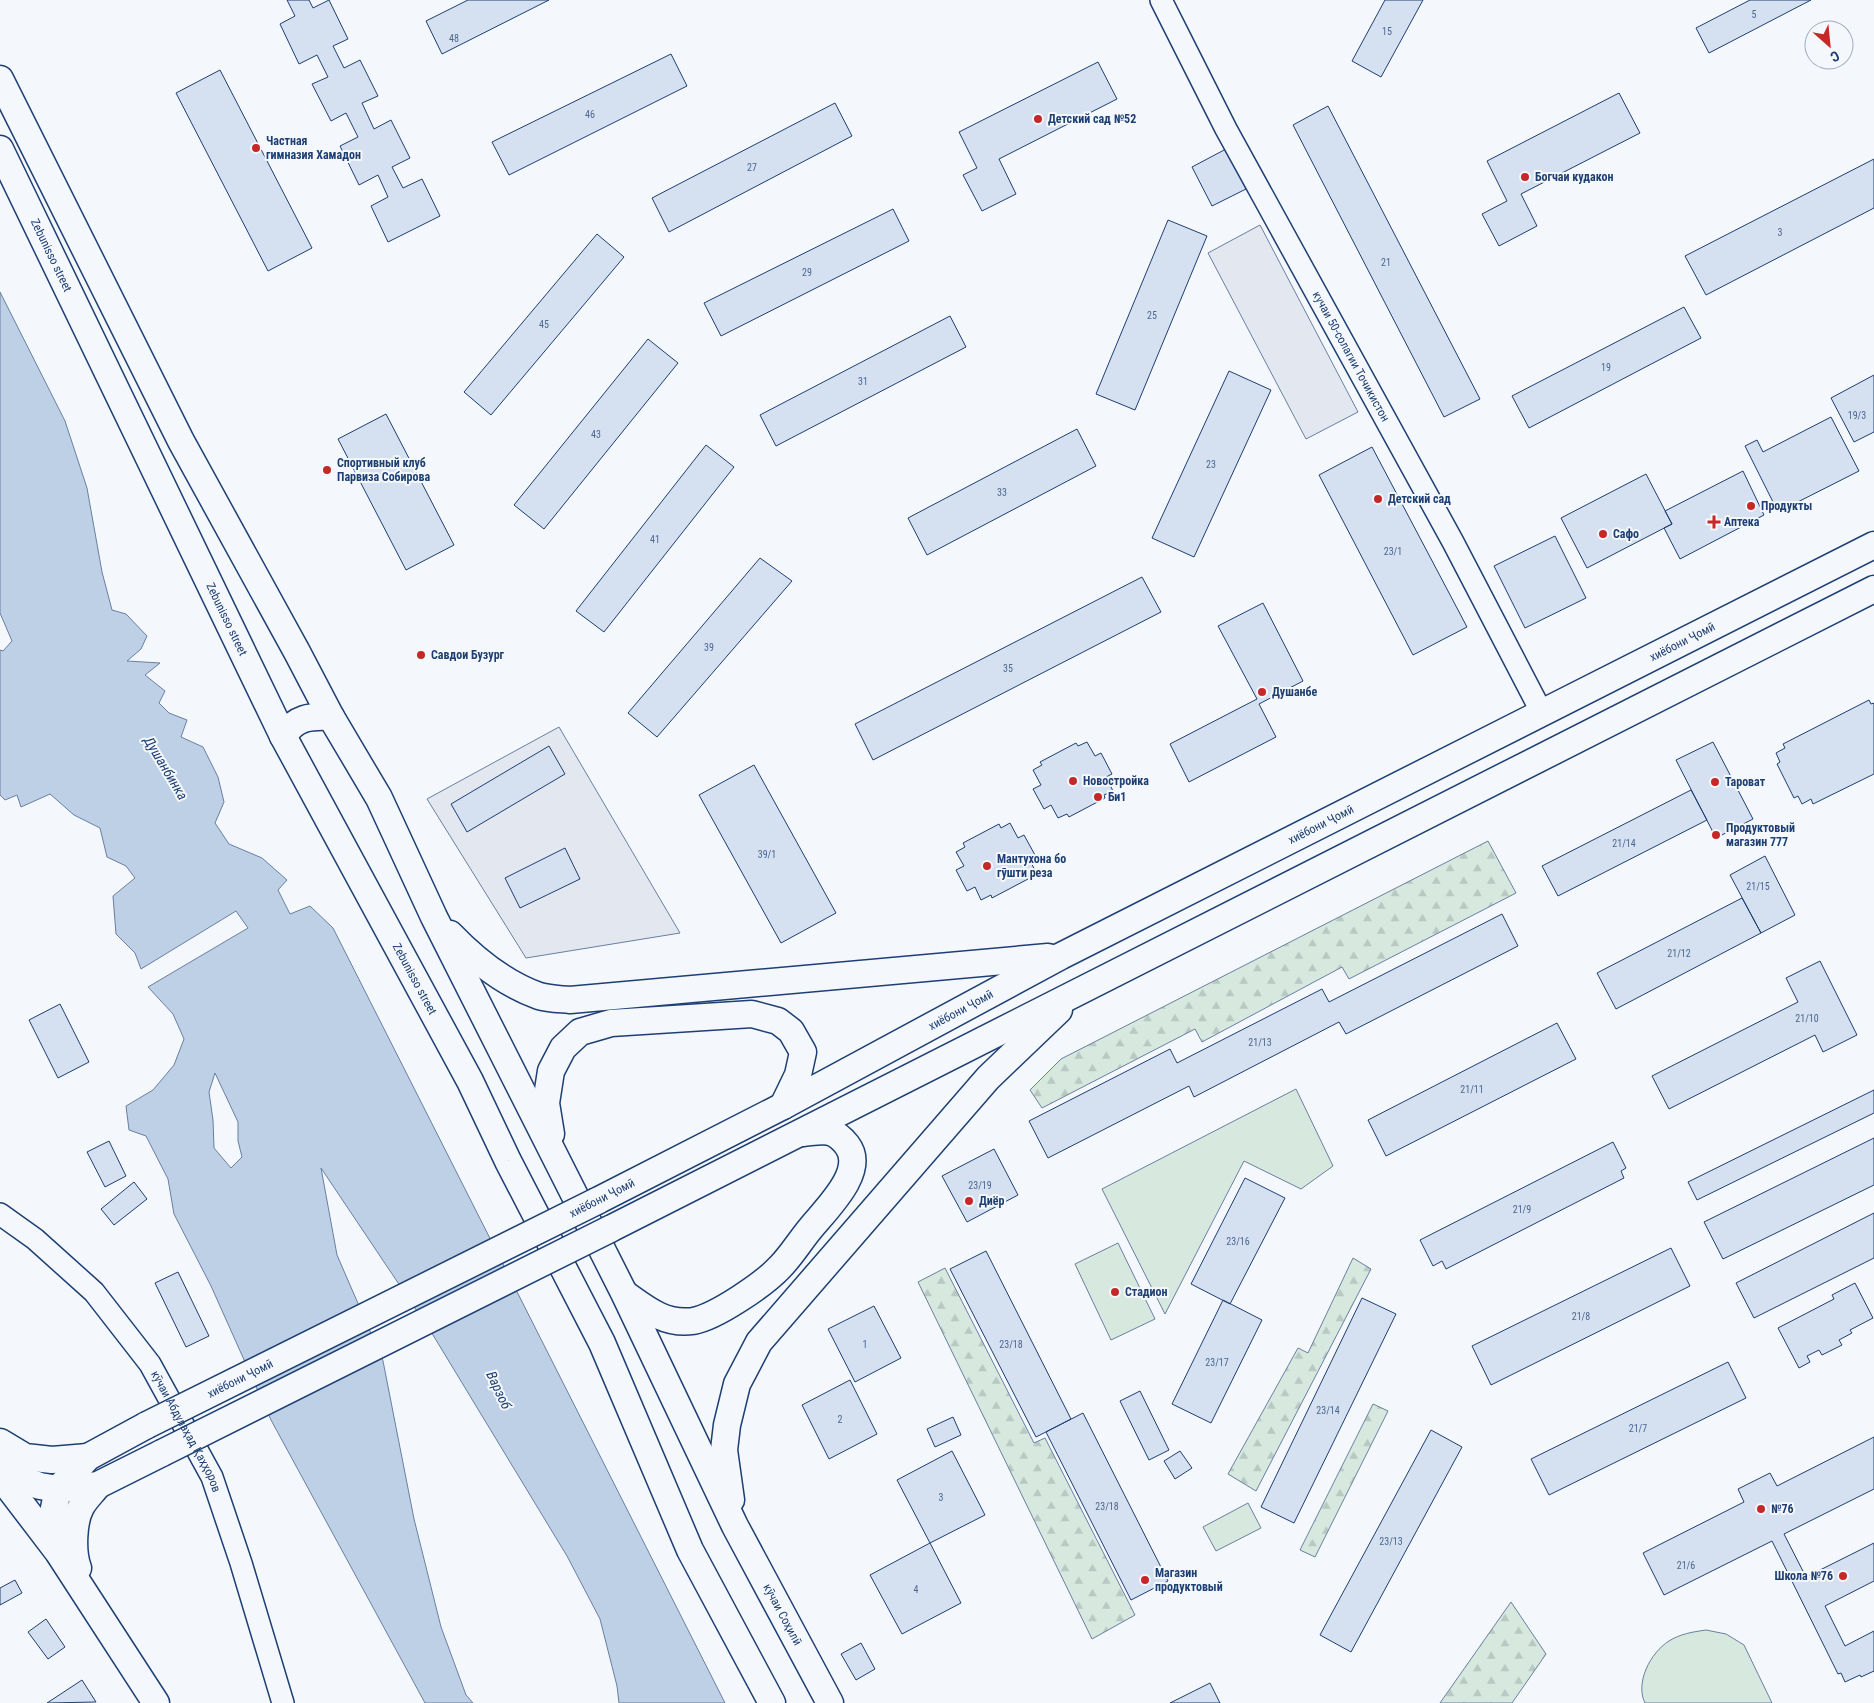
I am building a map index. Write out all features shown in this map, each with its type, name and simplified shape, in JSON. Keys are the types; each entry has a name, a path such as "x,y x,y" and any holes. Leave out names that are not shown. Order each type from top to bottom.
{"main road":[{"name":"кӯчаи Соҳилӣ","path":"0,79 181,441 293,643 331,717 379,798 434,917 624,1294 735,1526 830,1703"},
{"name":"Zebunisso street","path":"0,149 283,736 470,1081 508,1160 602,1343 690,1550 772,1703"},
{"name":"хиёбони Ҷомӣ","path":"58,1489 88,1456 147,1425 597,1201 783,1106 1061,956 1542,713 1873,549"},
{"path":"0,1469 31,1483 58,1489 98,1485 610,1229 1874,589"},
{"path":"283,736 289,726 301,719 315,716 331,717"},
{"path":"434,917 464,948 508,983 541,996 570,1000 1061,956"},
{"path":"735,1526 724,1450 727,1425 737,1384 759,1342 988,1078 1080,991"},
{"path":"555,1156 546,1103 551,1071 564,1048 580,1032 612,1024 752,1014 778,1020 791,1031 803,1052 798,1075 783,1106"},
{"path":"624,1294 658,1316 677,1321 695,1321 720,1310 747,1294 780,1268 843,1188 853,1166 851,1150 840,1136 826,1131 799,1133"},
{"path":"0,1442 24,1458 52,1460 88,1456"},
{"path":"0,1476 58,1552 156,1703"},
{"path":"98,1485 81,1507 74,1535 76,1563 98,1612"},
{"path":"58,1489 54,1513 58,1552"}],"street":[{"name":"кучаи 50-солагии Точикистон","path":"1161,0 1226,129 1454,542 1542,713"},
{"name":"кӯчаи Абдулаҳад Қаҳҳоров","path":"0,1214 35,1239 94,1292 150,1364 212,1477 241,1563 283,1703"}],"green space":[{"path":"1488,841 1516,893 1349,979 1342,967 1202,1042 1195,1029 1042,1108 1030,1090 1061,1059"},
{"path":"1296,1089 1333,1166 1301,1189 1244,1161 1165,1314 1102,1189"},
{"name":"Стадион","path":"1118,1243 1155,1319 1111,1340 1075,1264"},
{"path":"1353,1258 1371,1269 1256,1491 1228,1474 1298,1348 1308,1353"},
{"path":"945,1268 1034,1443 1045,1438 1135,1615 1092,1639 918,1282"},
{"path":"1373,1404 1388,1411 1315,1557 1300,1550"},
{"path":"1248,1503 1261,1528 1216,1551 1203,1527"},
{"path":"1511,1602 1546,1654 1512,1703 1440,1703"},
{"path":"1706,1630 1726,1634 1744,1645 1772,1703 1645,1703 1642,1695 1643,1678 1650,1661 1656,1653 1662,1646 1677,1637"}],"shaded area":[{"path":"1260,225 1358,412 1306,439 1208,253"},
{"path":"559,727 680,933 526,958 427,799"}],"water":[{"path":"0,292 65,421 87,488 102,572 112,610 126,614 147,636 141,649 127,661 160,663 145,675 165,691 159,703 169,713 187,720 181,737 203,747 218,777 224,802 215,823 229,844 262,858 287,880 278,890 290,914 310,906 333,928 725,1703 619,1703 617,1686 600,1619 567,1556 433,1335 321,1168 337,1255 383,1361 414,1519 441,1627 466,1695 473,1703 425,1703 271,1420 211,1286 174,1214 168,1179 146,1136 129,1130 126,1106 153,1090 174,1065 184,1039 173,1014 148,987 248,928 236,911 141,969 135,953 116,934 113,896 135,878 126,866 107,857 100,828 74,815 50,794 21,807 17,795 5,800 0,795 0,650 3,651 12,641 0,613","holes":["215,1073 238,1122 238,1141 242,1157 231,1168 214,1148 209,1092"]}],"building":[{"path":"287,0 309,0 313,8 329,0 348,39 333,46 344,68 360,60 378,96 362,103 374,129 391,120 410,158 392,167 403,188 422,179 440,216 388,242 371,206 388,197 378,175 359,185 340,146 358,137 346,113 331,121 312,84 328,77 317,55 299,64 280,24 295,16"},
{"path":"468,0 549,0 442,54 426,21"},
{"path":"1385,0 1423,0 1381,77 1352,61"},
{"path":"1750,0 1811,0 1709,53 1696,28"},
{"path":"671,54 687,86 509,175 492,142"},
{"path":"1098,62 1117,99 999,159 1016,194 982,211 963,175 977,168 959,132"},
{"path":"220,70 312,248 268,271 176,93"},
{"name":"Богчаи кудакон","path":"1619,93 1640,133 1521,194 1537,226 1499,246 1482,214 1507,201 1487,161"},
{"path":"835,103 852,136 669,232 652,198"},
{"path":"1328,106 1480,399 1444,417 1293,125"},
{"path":"1226,149 1246,189 1212,206 1192,167"},
{"path":"1874,159 1874,208 1706,295 1685,256"},
{"path":"893,209 909,241 721,336 704,303"},
{"path":"1168,220 1207,236 1135,410 1096,394"},
{"path":"597,234 624,257 491,415 464,392"},
{"path":"1684,307 1701,338 1529,428 1512,396"},
{"path":"950,316 966,347 776,446 760,415"},
{"path":"648,339 678,363 544,529 514,505"},
{"path":"1229,371 1271,390 1194,557 1152,538"},
{"path":"1874,375 1874,432 1854,442 1831,398"},
{"path":"386,414 454,545 406,570 338,439"},
{"path":"1831,417 1859,471 1778,512 1745,446 1757,440 1763,452"},
{"path":"1077,429 1096,466 927,555 908,518"},
{"path":"706,445 734,467 604,632 576,611"},
{"path":"1372,447 1467,627 1413,655 1319,475"},
{"path":"1743,471 1764,515 1680,559 1664,528 1672,524 1665,511"},
{"path":"1646,474 1672,524 1587,568 1561,518"},
{"path":"1555,536 1586,598 1525,628 1494,566"},
{"path":"760,558 792,581 657,737 628,713"},
{"path":"1142,577 1161,612 873,760 855,724"},
{"path":"1263,603 1303,681 1259,704 1276,737 1189,782 1170,744 1257,699 1218,626"},
{"path":"1869,700 1871,704 1874,703 1874,774 1813,804 1811,799 1802,804 1798,796 1794,798 1777,764 1780,762 1776,753 1785,748 1783,744"},
{"name":"Новостройка","path":"1087,742 1095,756 1101,753 1112,774 1106,777 1113,791 1104,795 1105,798 1069,817 1067,814 1058,818 1051,805 1044,809 1033,789 1041,785 1033,770 1042,765 1040,762 1076,743 1078,746"},
{"path":"1713,742 1753,819 1716,838 1676,760"},
{"path":"549,746 565,774 467,832 451,804"},
{"path":"754,765 836,913 781,943 699,795"},
{"path":"1691,790 1707,820 1558,896 1542,866"},
{"path":"1010,823 1018,838 1024,835 1035,855 1029,859 1036,872 1027,877 1028,879 992,898 991,895 981,900 975,887 967,891 956,870 964,866 956,852 965,847 963,843 999,824 1001,828"},
{"path":"565,848 580,879 520,908 505,878"},
{"path":"1765,856 1795,915 1761,933 1730,875"},
{"path":"1742,898 1761,933 1616,1009 1597,973"},
{"path":"1502,914 1518,946 1346,1034 1339,1022 1194,1097 1189,1086 1048,1158 1029,1121 1170,1049 1177,1063 1322,989 1329,1002"},
{"path":"1820,961 1857,1035 1823,1052 1815,1035 1669,1109 1652,1076 1798,1002 1786,978"},
{"path":"60,1004 89,1062 58,1078 29,1020"},
{"path":"1557,1023 1576,1059 1386,1156 1368,1120"},
{"path":"1874,1090 1874,1113 1697,1200 1688,1182"},
{"path":"1874,1138 1874,1185 1723,1259 1704,1222"},
{"path":"109,1141 126,1176 105,1187 87,1152"},
{"path":"1613,1142 1626,1168 1621,1171 1624,1178 1446,1269 1442,1261 1433,1266 1420,1240"},
{"path":"994,1149 1018,1195 967,1222 942,1176"},
{"path":"1245,1178 1285,1198 1230,1304 1191,1284"},
{"path":"134,1182 147,1199 114,1225 101,1209"},
{"path":"1874,1213 1874,1258 1754,1318 1736,1283"},
{"path":"1671,1248 1690,1286 1491,1385 1472,1346"},
{"path":"986,1251 1071,1419 1036,1437 950,1269"},
{"path":"178,1272 209,1336 186,1347 155,1283"},
{"path":"1855,1283 1873,1318 1850,1330 1852,1333 1839,1340 1842,1345 1822,1355 1819,1350 1807,1356 1810,1362 1799,1368 1778,1328 1834,1299 1832,1295"},
{"path":"1362,1298 1396,1314 1294,1523 1261,1507"},
{"path":"1223,1300 1262,1320 1211,1423 1172,1404"},
{"path":"874,1306 901,1358 855,1382 828,1329"},
{"path":"1728,1362 1746,1398 1549,1495 1531,1459"},
{"path":"850,1380 877,1434 829,1459 802,1405"},
{"path":"1140,1391 1169,1450 1149,1460 1120,1401"},
{"path":"1083,1413 1168,1581 1131,1600 1046,1432"},
{"path":"953,1417 961,1435 935,1447 927,1429"},
{"path":"1431,1430 1462,1447 1351,1652 1320,1635"},
{"path":"1874,1437 1874,1489 1784,1534 1806,1577 1874,1543 1874,1581 1825,1606 1845,1646 1874,1631 1874,1671 1845,1682 1841,1673 1838,1674 1772,1541 1664,1595 1643,1553 1744,1502 1738,1489 1770,1473 1777,1486"},
{"path":"952,1451 985,1515 930,1543 897,1480"},
{"path":"1180,1451 1192,1468 1175,1479 1164,1461"},
{"path":"930,1543 961,1603 902,1634 870,1575"},
{"path":"15,1580 22,1593 0,1605 0,1588"},
{"path":"46,1619 65,1647 48,1659 28,1632"},
{"path":"861,1643 875,1669 856,1680 841,1654"},
{"path":"82,1680 96,1702 47,1703"},
{"path":"1210,1683 1220,1703 1170,1703"}],"place":[{"name":"Детский сад №52","path":"1038,119"},
{"name":"Частная гимназия Хамадон","path":"256,148"},
{"name":"Богчаи кудакон","path":"1525,177"},
{"name":"Спортивный клуб Парвиза Собирова","path":"327,470"},
{"name":"Детский сад","path":"1378,499"},
{"name":"Продукты","path":"1751,506"},
{"name":"Аптека","path":"1714,522"},
{"name":"Сафо","path":"1603,534"},
{"name":"Савдои Бузург","path":"421,655"},
{"name":"Душанбе","path":"1262,692"},
{"name":"Новостройка","path":"1073,781"},
{"name":"Тароват","path":"1715,782"},
{"name":"Би1","path":"1098,797"},
{"name":"Продуктовый магазин 777","path":"1716,835"},
{"name":"Мантухона бо гӯшти реза","path":"987,866"},
{"name":"Диёр","path":"969,1201"},
{"name":"Стадион","path":"1115,1292"},
{"name":"№76","path":"1761,1509"},
{"name":"Школа №76","path":"1843,1576"},
{"name":"Магазин продуктовый","path":"1145,1580"}],"water label":[{"name":"Душанбинка","path":"166,768"},
{"name":"Варзоб","path":"499,1390"}]}
